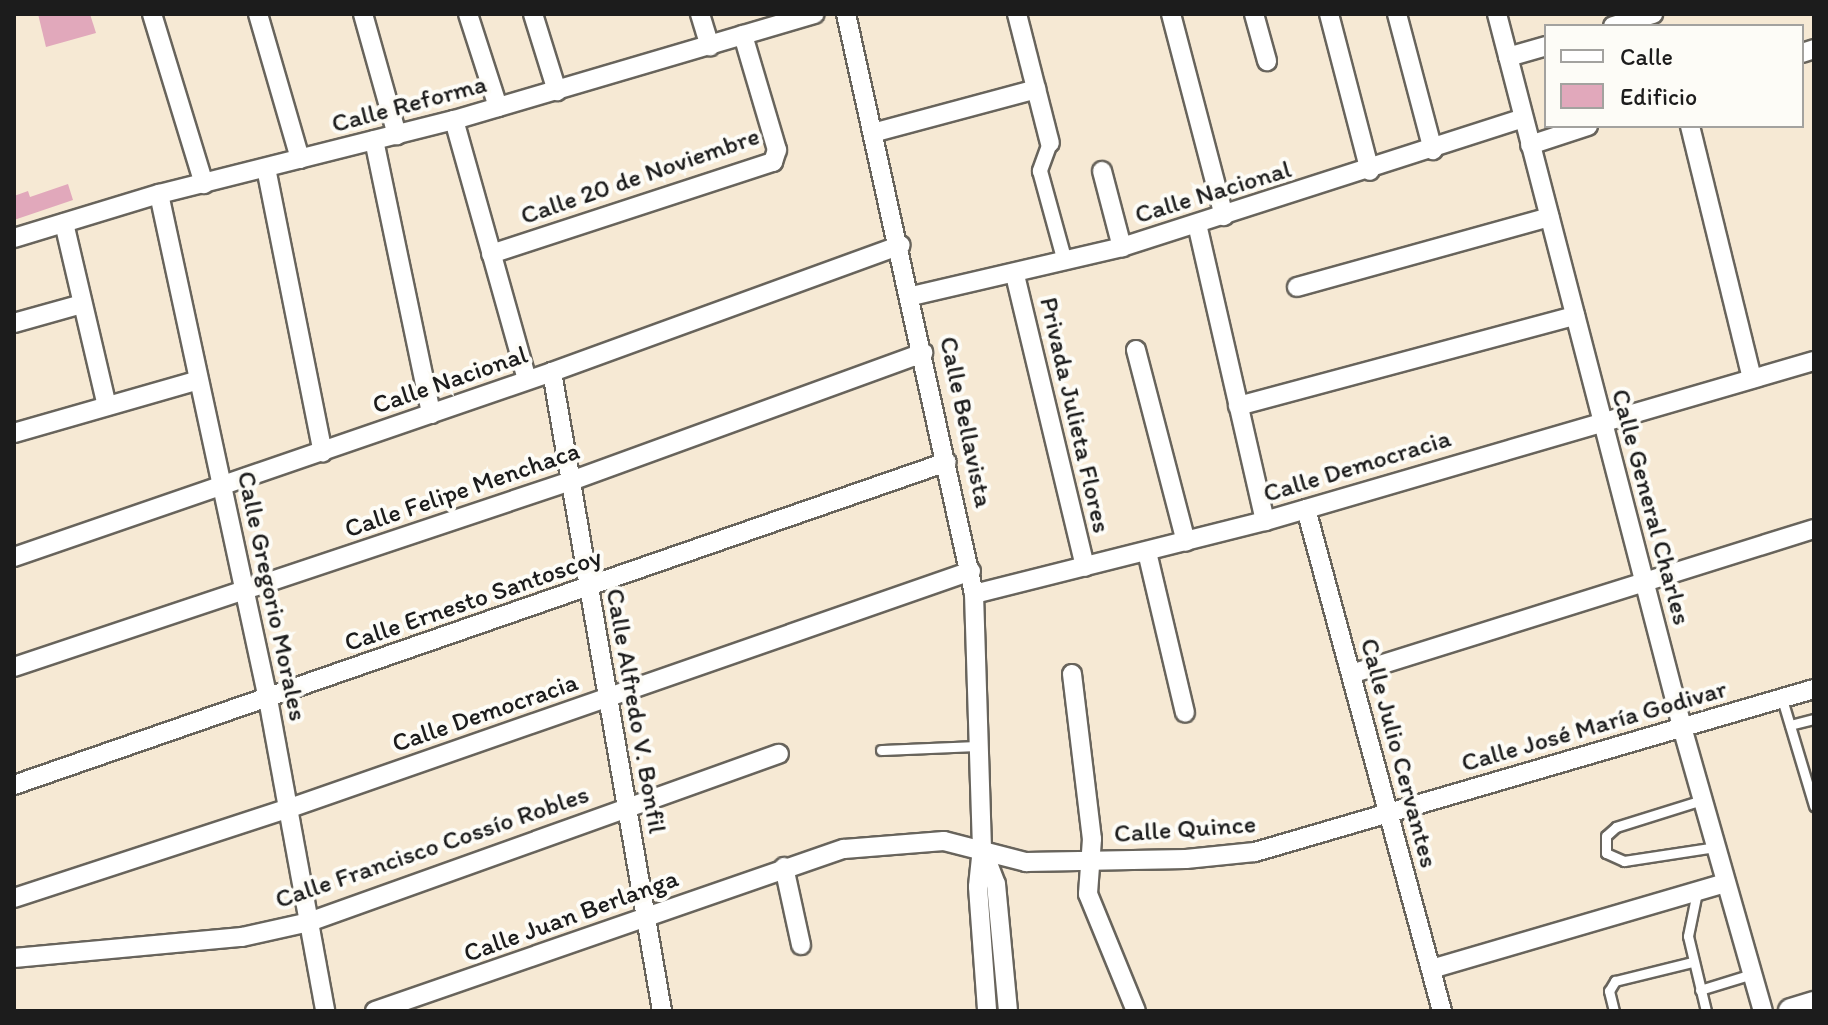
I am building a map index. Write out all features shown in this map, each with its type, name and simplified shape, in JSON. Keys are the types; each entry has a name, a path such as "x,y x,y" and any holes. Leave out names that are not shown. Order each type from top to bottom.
{"street":[{"path":"152,14 204,184"},
{"path":"258,14 300,159"},
{"path":"363,14 397,135"},
{"path":"468,14 498,107"},
{"path":"533,14 557,91"},
{"path":"700,14 710,46"},
{"name":"Calle Reforma","path":"14,238 159,194 454,120 815,14"},
{"name":"Calle Bellavista","path":"846,14 876,132 971,571 982,848 978,887 987,1011"},
{"path":"1017,14 1050,143 1040,171 1065,262"},
{"path":"1171,14 1224,216"},
{"path":"1254,14 1267,61"},
{"path":"1329,14 1370,171"},
{"path":"1397,14 1433,150"},
{"name":"Calle General Charles","path":"1497,14 1682,727 1763,1011"},
{"path":"1620,24 1653,14"},
{"name":"Calle 20 de Noviembre","path":"491,254 773,162 777,150 743,35"},
{"path":"1508,57 1544,47"},
{"path":"876,132 1036,89"},
{"name":"Calle Nacional","path":"912,296 1015,275 1122,247 1370,171 1523,118"},
{"path":"454,120 527,380"},
{"path":"1530,145 1582,128"},
{"path":"1690,128 1752,378"},
{"path":"374,140 431,414"},
{"path":"266,168 323,452"},
{"path":"1102,171 1122,247"},
{"name":"Calle Gregorio Morales","path":"159,194 268,699 325,1011"},
{"path":"1297,287 1549,217"},
{"path":"64,223 107,406"},
{"path":"1197,224 1265,521"},
{"name":"Calle Nacional","path":"14,557 552,372 901,245"},
{"name":"Privada Julieta Flores","path":"1015,275 1085,567"},
{"path":"14,323 82,304"},
{"path":"1238,406 1575,316"},
{"path":"1136,350 1186,542"},
{"name":"Calle Felipe Menchaca","path":"14,667 244,593 571,481 923,353"},
{"name":"Calle Democracia","path":"974,594 1265,521 1814,361"},
{"name":"Calle Alfredo V. Bonfil","path":"552,372 662,1011"},
{"path":"14,433 199,380"},
{"name":"Calle Ernesto Santoscoy","path":"14,785 947,462"},
{"name":"Calle Julio Cervantes","path":"1306,509 1442,1011"},
{"path":"1351,674 1814,529"},
{"path":"1147,552 1185,713"},
{"name":"Calle Democracia","path":"14,898 290,808 971,571"},
{"path":"1072,674 1092,839 1088,894 1136,1011"},
{"name":"Calle José María Godivar","path":"1389,813 1814,689"},
{"name":"Calle Francisco Cossío Robles","path":"14,958 242,937 309,922 779,754"},
{"name":"Calle Quince","path":"982,848 1026,862 1255,852 1389,813"},
{"name":"Calle Juan Berlanga","path":"375,1011 784,867 880,843 944,841 982,848"},
{"name":"Calle Bellavista","path":"982,848 996,884 1008,1011"},
{"path":"784,867 801,945"},
{"path":"1431,969 1726,883"},
{"path":"1791,1011 1814,1004"}],"lane":[{"path":"1782,699 1814,806"},
{"path":"1790,725 1814,719"},
{"path":"881,750 978,746"},
{"path":"1702,800 1616,827 1603,844 1606,853 1624,861 1715,847"},
{"path":"1697,892 1687,921 1692,962 1706,1011"},
{"path":"1614,1011 1609,991 1615,981 1692,962"},
{"path":"1700,990 1752,974"}],"building":[{"path":"38,14 90,14 96,33 46,47"},
{"path":"68,184 73,200 14,220 14,196 28,191 30,197"}]}
